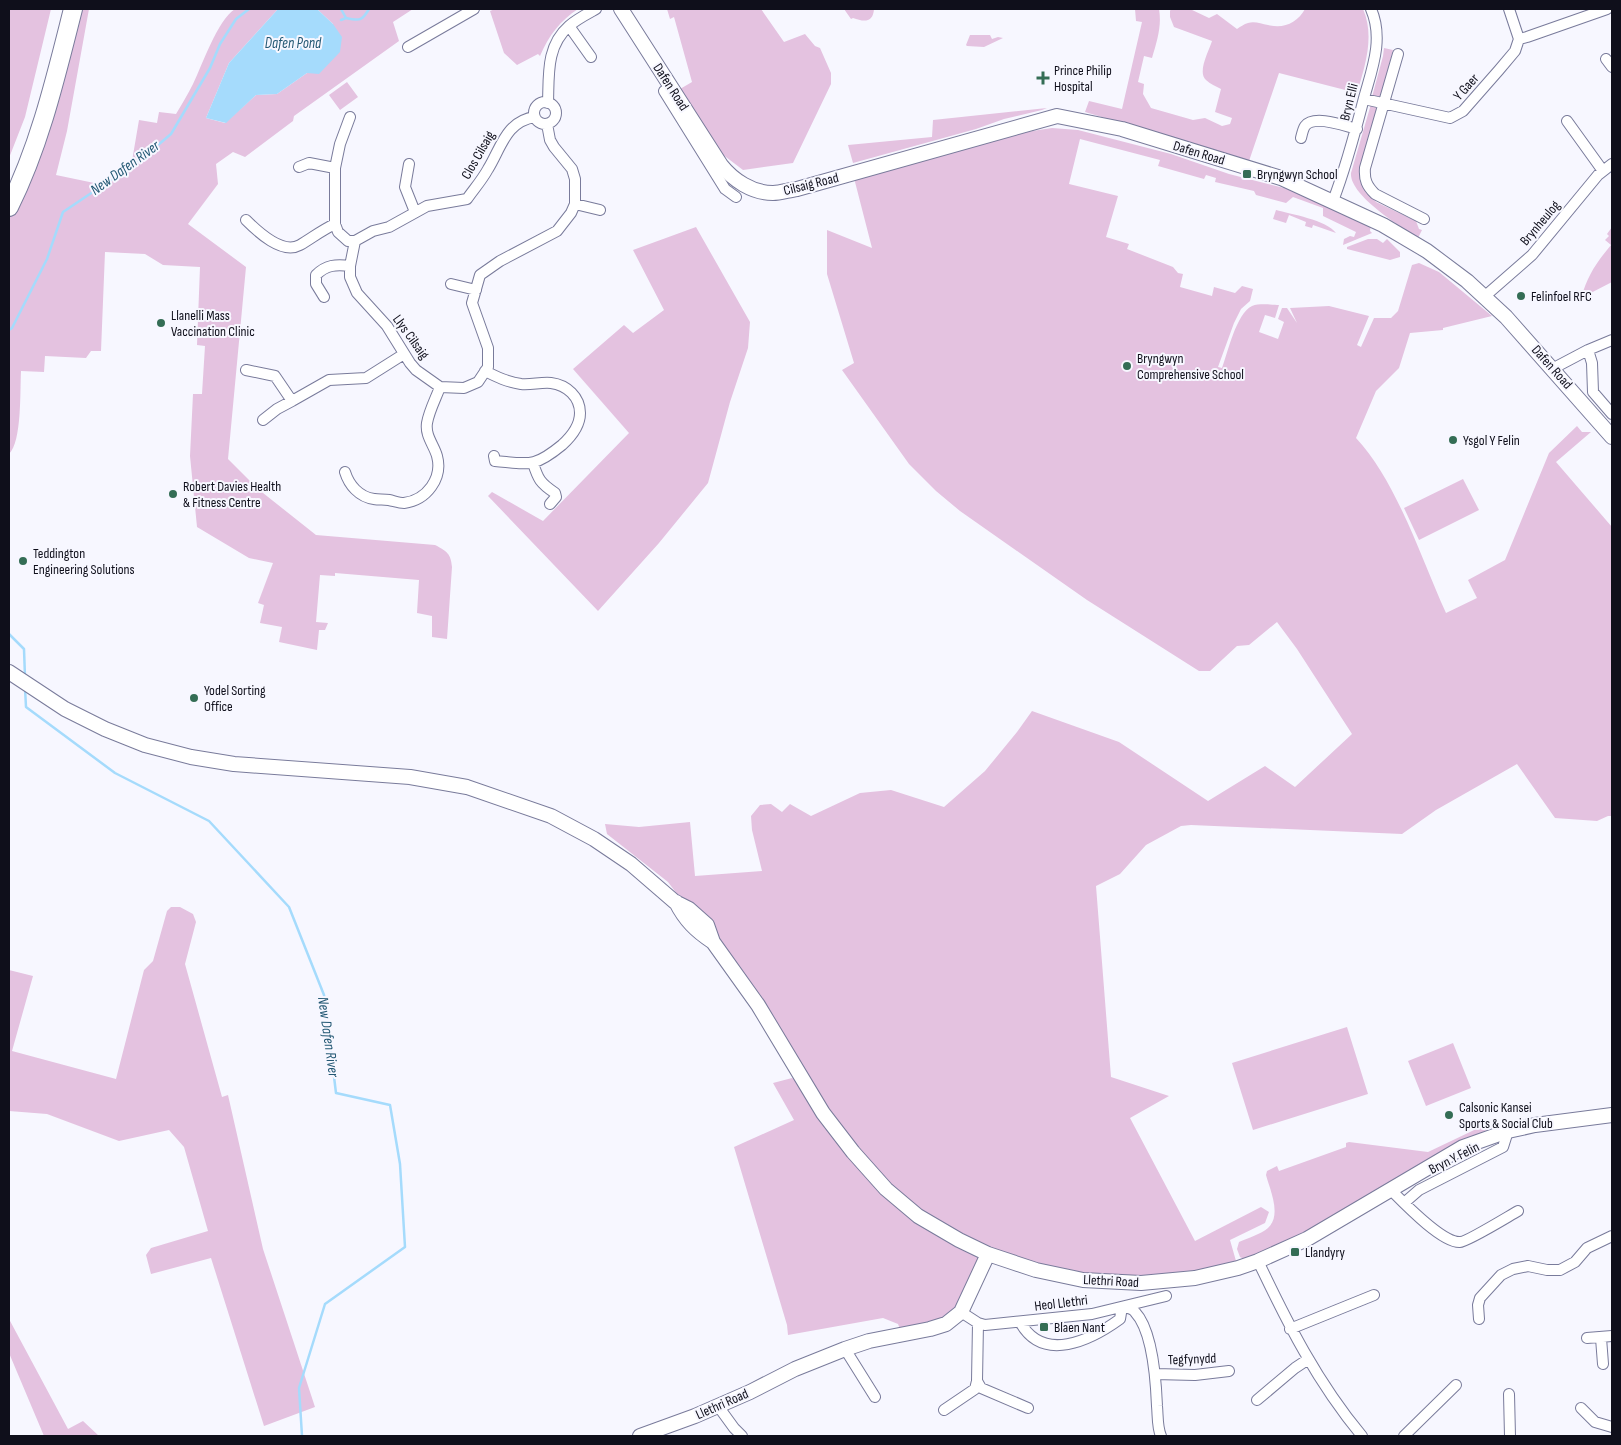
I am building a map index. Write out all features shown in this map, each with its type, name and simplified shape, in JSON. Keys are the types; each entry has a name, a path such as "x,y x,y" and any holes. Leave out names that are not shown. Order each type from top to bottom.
{"highway":[{"path":"9,207 26,168 51,96 73,9"}],"main road":[{"name":"Dafen Road","path":"620,9 721,165"},
{"name":"Dafen Road","path":"850,174 1057,116 1122,129 1281,178 1383,225 1426,251 1466,281 1527,338 1612,437"},
{"name":"Cilsaig Road","path":"721,165 730,176 742,185 772,193 797,189 850,174"},
{"name":"Llethri Road","path":"9,672 65,709 105,729 145,745 191,757 234,764 410,777 468,787 551,816 594,839 631,864 675,902 692,926 713,942 758,1005 823,1113 853,1152 886,1189 918,1216 959,1240 988,1254 1036,1270 1083,1280 1140,1284 1195,1278 1238,1268 1258,1262 1307,1239 1463,1147 1508,1131 1535,1125 1612,1116"},
{"path":"961,1312 988,1254"},
{"name":"Llethri Road","path":"640,1436 718,1406 795,1369 845,1349 869,1341 946,1324 961,1312"}],"street":[{"path":"408,47 474,9"},
{"path":"548,102 541,103 536,107 535,117 540,122 547,124 553,121 556,115 555,109 548,102 549,66 552,51 559,38 569,26 596,9"},
{"name":"Bryn Elli","path":"1333,201 1357,129 1375,58 1377,41 1372,9"},
{"path":"1509,9 1519,39 1607,9"},
{"path":"569,26 591,57"},
{"name":"Y Gaer","path":"1364,99 1450,118 1464,111 1515,51 1519,39"},
{"path":"1398,54 1365,168 1364,178 1368,188 1375,194 1424,219"},
{"path":"671,87 664,91 725,189 736,198"},
{"path":"350,117 340,144 335,168 335,224 338,232 348,241 355,241"},
{"name":"Clos Cilsaig","path":"355,241 374,231 389,227 427,206 468,199 488,170 507,132 522,120 535,117"},
{"path":"1301,138 1306,126 1313,120 1357,129"},
{"path":"1567,121 1603,171"},
{"path":"345,472 353,488 364,497 401,503 422,497 430,489 437,476 438,465 436,454 430,443 427,424 440,387 464,388 478,382 488,367 488,348 472,303 480,275 500,261 557,231 571,213 575,204 576,179 572,169 554,147 548,133 547,124"},
{"path":"299,168 310,163 335,168"},
{"path":"409,164 405,187 415,212"},
{"name":"Brynheulog","path":"1484,297 1532,255 1598,175 1612,164"},
{"path":"575,204 600,210"},
{"path":"246,220 258,232 284,247 298,246 335,224"},
{"name":"Llys Cilsaig","path":"355,241 350,266 350,277 357,293 387,326 416,370 440,387"},
{"path":"324,297 316,284 316,275 321,270 332,265 350,266"},
{"path":"451,284 476,290"},
{"path":"1552,369 1612,340"},
{"path":"1588,350 1592,363 1593,392 1612,414"},
{"path":"263,420 277,409 329,380 366,378 404,354"},
{"path":"246,370 275,376 292,401"},
{"path":"485,371 503,380 522,384 552,383 567,388 577,397 580,407 580,421 569,439 551,454 533,463 521,464 495,461 494,456"},
{"path":"533,463 538,480 555,493 556,498 550,504"},
{"name":"Bryn Y Felin","path":"1404,1203 1419,1190 1503,1148 1508,1131"},
{"path":"1390,1189 1448,1240 1462,1243 1518,1211"},
{"path":"1479,1319 1478,1305 1480,1298 1501,1275 1528,1266 1547,1270 1560,1270 1575,1262 1587,1248 1612,1236"},
{"path":"1258,1262 1290,1329 1308,1360 1324,1386 1362,1436"},
{"path":"1290,1329 1374,1295"},
{"name":"Heol Llethri","path":"978,1323 1020,1322 1092,1314 1166,1296"},
{"path":"1020,1322 1025,1331 1042,1343 1054,1346 1069,1344 1106,1329 1120,1319 1124,1307"},
{"name":"Tegfynydd","path":"1124,1307 1135,1311 1144,1329 1151,1352 1161,1436"},
{"path":"944,1410 975,1389 977,1381 978,1323 961,1312"},
{"path":"1587,1338 1612,1336"},
{"path":"1601,1338 1603,1364"},
{"path":"845,1349 876,1397"},
{"path":"1257,1400 1294,1368 1308,1360"},
{"name":"Tegfynydd","path":"1155,1374 1195,1375 1229,1370"},
{"path":"977,1381 981,1388 1028,1408"},
{"path":"1404,1436 1456,1385"},
{"path":"1510,1394 1510,1436"},
{"path":"718,1406 742,1436"},
{"path":"1581,1408 1594,1422 1612,1427"}],"shaded area":[{"path":"9,9 51,9 25,117 9,158"},
{"path":"79,9 89,9 67,131 56,175 99,184 132,161 139,120 157,123 159,112 176,114 193,84 216,32 228,15 235,9 278,9 229,63 206,118 225,123 256,95 277,94 307,73 333,24 317,9 413,9 393,22 399,41 294,116 293,121 245,157 233,152 216,164 218,184 188,224 246,267 228,459 258,489 316,535 435,545 445,551 451,559 452,567 447,639 432,637 432,616 417,613 419,580 335,573 335,576 320,575 316,622 328,623 325,630 319,630 317,650 279,642 282,627 260,623 264,605 258,603 273,563 249,558 197,527 190,456 193,394 202,394 205,346 197,345 200,267 163,265 145,254 105,252 101,351 91,351 86,358 45,356 44,372 21,371 18,427 13,448 9,454 9,219 24,190"},
{"path":"495,9 578,9 556,29 547,41 540,56 538,54 517,65 504,53 490,11"},
{"path":"667,9 761,9 784,42 805,34 815,46 820,48 831,73 831,84 793,163 743,170 722,154 680,89 692,82 674,17 670,19"},
{"path":"844,9 874,9 872,17 864,21 851,19"},
{"path":"1135,9 1159,9 1160,15 1154,52 1152,58 1144,56 1138,82 1144,84 1143,94 1151,108 1193,120 1205,118 1222,126 1230,124 1232,118 1215,112 1221,89 1209,83 1204,76 1203,67 1212,41 1174,27 1170,17 1171,9 1190,9 1209,18 1217,14 1237,29 1251,22 1274,26 1290,24 1305,9 1363,9 1367,19 1368,51 1357,93 1279,73 1249,161 1085,112 1089,101 1122,109 1142,22 1136,21"},
{"path":"970,35 990,35 992,39 1003,38 984,47 967,46"},
{"path":"1384,48 1393,50 1381,95 1377,98 1372,97"},
{"path":"347,82 358,97 340,110 329,95"},
{"path":"1371,104 1376,106 1377,111 1361,168 1372,197 1376,202 1416,221 1419,229 1422,230 1418,238 1377,210 1358,191 1353,182 1351,173"},
{"path":"1047,108 853,163 848,145 932,137 933,120"},
{"path":"1052,128 1078,130 1171,154 1229,174 1296,191 1371,224 1370,231 1372,233 1343,245 1344,239 1350,236 1354,237 1356,232 1323,216 1323,208 1293,197 1286,203 1256,195 1254,191 1215,182 1216,178 1206,175 1204,179 1158,166 1160,160 1080,139 1069,184 1118,196 1106,237 1129,244 1127,249 1173,267 1178,273 1183,274 1180,287 1212,296 1214,287 1235,293 1242,286 1253,289 1250,301 1241,309 1234,323 1218,367 1222,368 1233,334 1241,317 1252,306 1259,305 1279,305 1275,318 1265,315 1259,332 1278,339 1284,322 1278,319 1282,308 1287,308 1297,323 1290,308 1329,306 1369,316 1357,345 1361,347 1374,318 1391,318 1398,311 1412,265 1419,263 1439,272 1492,316 1443,328 1443,330 1410,333 1399,368 1376,391 1356,438 1371,456 1396,498 1446,613 1477,598 1468,580 1505,560 1549,453 1577,426 1582,432 1591,432 1556,462 1612,527 1612,816 1597,821 1555,818 1517,764 1436,810 1402,834 1191,825 1181,826 1146,845 1120,874 1096,886 1111,1077 1169,1096 1130,1118 1195,1241 1261,1207 1269,1212 1265,1223 1230,1240 1238,1268 1195,1278 1083,1280 988,1254 961,1312 902,1334 898,1324 883,1318 788,1335 787,1325 734,1147 794,1120 773,1083 792,1078 799,1082 713,942 668,882 607,834 605,824 639,827 690,822 695,876 762,871 752,830 751,816 760,805 771,804 782,812 790,804 811,816 860,793 891,790 944,807 985,771 1032,711 1119,742 1208,801 1265,766 1295,787 1352,734 1297,649 1277,622 1249,645 1237,646 1210,671 1199,671 1087,600 960,511 936,491 909,464 842,370 854,363 827,274 827,230 872,248 854,178 977,143"},
{"path":"1276,210 1325,224 1336,233 1313,225 1312,228 1305,226 1306,222 1289,215 1286,223 1273,219"},
{"path":"696,227 750,322 748,348 730,402 708,483 659,543 598,611 488,496 492,492 543,521 629,433 573,369 624,325 633,333 664,310 633,250"},
{"path":"1612,227 1612,282 1581,298 1593,270 1611,245 1605,240 1609,236 1607,234"},
{"path":"1368,239 1377,239 1383,243 1387,239 1400,252 1400,257 1390,260 1347,249 1347,247"},
{"path":"1463,479 1479,510 1419,540 1404,508"},
{"path":"171,907 180,907 193,914 196,922 185,964 222,1097 228,1095 263,1249 315,1407 264,1426 211,1258 151,1274 146,1255 151,1248 208,1231 184,1147 169,1130 119,1141 47,1114 9,1111 9,970 33,976 12,1051 116,1079 144,970 153,961 167,911"},
{"path":"1347,1027 1368,1094 1253,1130 1232,1063"},
{"path":"1453,1043 1471,1088 1426,1106 1408,1061"},
{"path":"1491,1122 1488,1129 1277,1248 1244,1259 1240,1257 1237,1249 1239,1242 1265,1230 1272,1223 1275,1209 1266,1175 1267,1171 1277,1166 1279,1171 1346,1147 1346,1143 1349,1142 1428,1152"},
{"path":"9,1319 68,1429 83,1421 99,1436 44,1436 9,1353"}],"water":[{"name":"Dafen Pond","path":"278,9 317,9 333,24 342,37 340,52 319,74 307,73 277,94 256,95 226,123 206,118 229,63"}],"waterway":[{"name":"New Dafen River","path":"9,330 12,328 47,259 63,212 139,161 171,134 210,68 220,44 236,19 249,9"},
{"name":"New Dafen River","path":"341,9 346,18"},
{"name":"New Dafen River","path":"346,18 360,19 369,9"},
{"name":"New Dafen River","path":"341,20 346,18"},
{"name":"New Dafen River","path":"9,634 24,649 25,677"},
{"name":"New Dafen River","path":"25,688 26,707 115,773 209,821 289,907 324,995 336,1093 390,1105 400,1164 405,1247 325,1304 299,1388 302,1436"}],"place":[{"name":"Prince Philip Hospital","path":"1043,78"},
{"name":"Bryngwyn School","path":"1247,174"},
{"name":"Felinfoel RFC","path":"1521,296"},
{"name":"Llanelli Mass Vaccination Clinic","path":"161,323"},
{"name":"Bryngwyn Comprehensive School","path":"1127,366"},
{"name":"Ysgol Y Felin","path":"1453,440"},
{"name":"Robert Davies Health & Fitness Centre","path":"173,494"},
{"name":"Teddington Engineering Solutions","path":"23,561"},
{"name":"Yodel Sorting Office","path":"194,698"},
{"name":"Calsonic Kansei Sports & Social Club","path":"1449,1115"},
{"name":"Llandyry","path":"1295,1252"},
{"name":"Blaen Nant","path":"1044,1327"}]}
